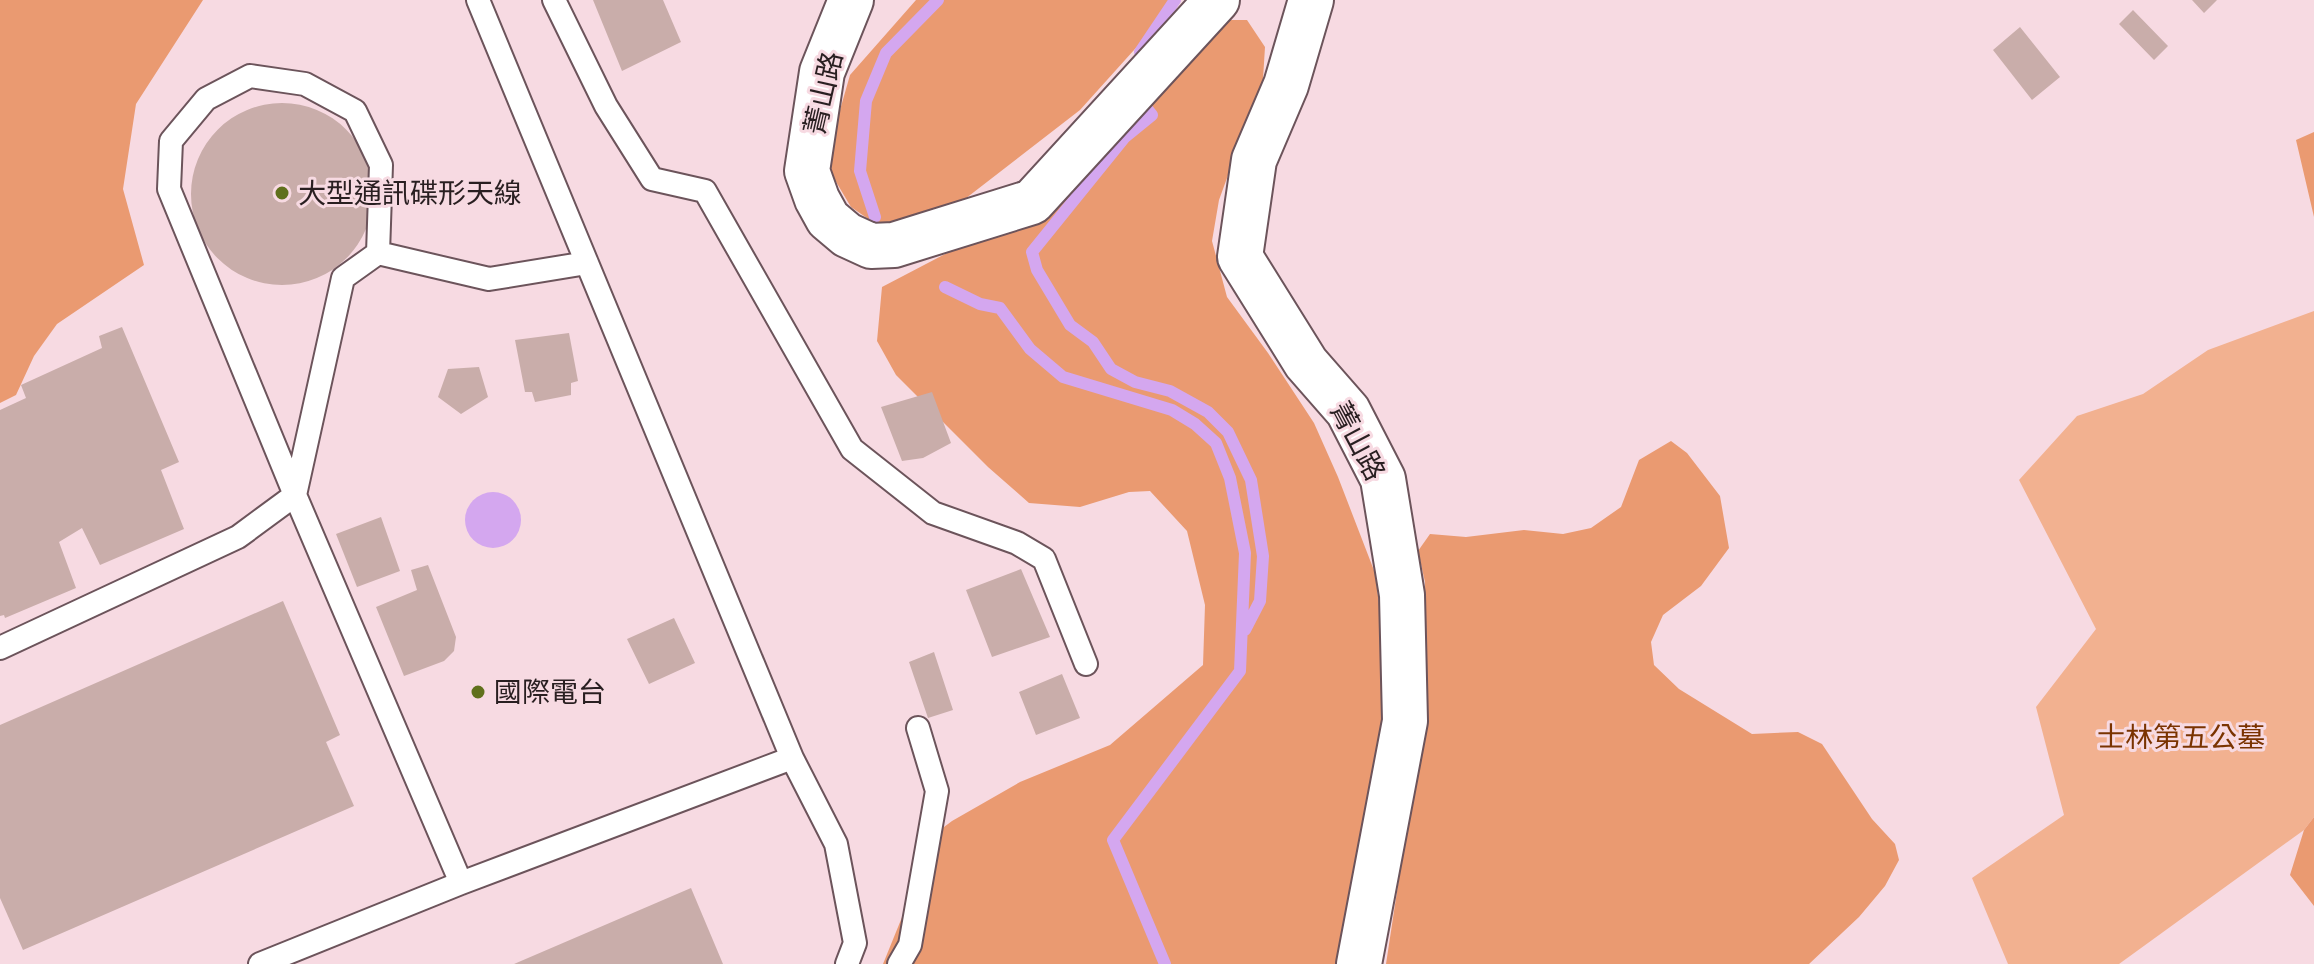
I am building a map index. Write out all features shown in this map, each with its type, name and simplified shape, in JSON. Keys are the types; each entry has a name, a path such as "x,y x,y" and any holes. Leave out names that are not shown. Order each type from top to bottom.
{"street":[{"name":"菁山路","path":"851,0 822,72 807,171 828,219 847,235 871,246 894,245 1032,202 1217,0"},
{"name":"菁山路","path":"1311,0 1286,85 1254,160 1240,257 1306,363 1348,411 1383,479 1402,595 1405,721 1359,964"}],"lane":[{"path":"478,0 792,758 836,844 855,943 847,964"},
{"path":"554,0 606,106 652,179 705,191 852,449 933,513 1017,543 1044,559 1086,664"},
{"path":"378,253 381,165 355,111 305,84 250,76 206,99 171,141 169,189 295,495 461,883"},
{"path":"0,648 238,537 295,495 343,278 378,253 489,279 587,263"},
{"path":"899,964 910,945 937,791 918,728"},
{"path":"260,964 461,883 792,758"}],"green space":[{"name":"士林第五公墓","path":"2314,311 2314,817 2304,830 2119,964 2008,964 1972,878 2064,815 2036,707 2096,629 2019,480 2077,416 2143,394 2208,350"}],"shaded area":[{"path":"0,0 203,0 136,104 123,189 144,265 57,324 34,356 16,395 0,403"},
{"path":"916,0 1179,0 1080,110 952,209 880,227 851,207 829,170 834,131 850,75"},
{"path":"1228,20 1247,20 1265,47 1263,79 1219,200 1212,241 1227,297 1314,423 1338,477 1375,573 1382,627 1381,747 1338,964 883,964 909,900 924,842 952,821 1020,782 1110,745 1203,665 1205,605 1187,531 1150,491 1129,492 1080,507 1029,503 988,467 896,375 877,341 882,287 970,241"},
{"path":"2314,132 2314,217 2296,140"},
{"path":"1671,441 1687,453 1720,496 1729,548 1701,586 1663,615 1651,642 1654,665 1679,689 1752,734 1798,732 1822,744 1872,819 1895,844 1899,860 1885,886 1859,917 1809,964 1386,964 1426,701 1425,582 1418,551 1430,534 1466,537 1524,530 1563,534 1591,528 1621,507 1639,460"},
{"path":"493,492 513,500 521,520 513,540 493,548 473,540 465,520 473,500"},
{"path":"2314,817 2314,906 2290,875 2304,830"}],"building":[{"path":"593,0 663,0 681,42 622,71"},
{"path":"2192,0 2217,0 2204,13"},
{"path":"2133,10 2168,46 2154,60 2119,24"},
{"path":"2020,27 2060,77 2032,100 1993,50"},
{"name":"大型通訊碟形天線","path":"282,103 317,110 346,130 366,159 373,194 366,229 346,258 317,278 282,285 247,278 218,258 198,229 191,194 198,159 218,130 247,110"},
{"path":"122,327 179,462 161,470 184,529 100,565 82,528 59,542 76,588 5,618 4,615 0,616 0,410 26,398 21,385 102,348 99,336"},
{"path":"569,333 578,381 571,383 571,395 535,402 532,392 525,392 515,340"},
{"path":"479,367 488,397 461,414 438,397 448,369"},
{"path":"932,392 951,443 923,458 902,461 881,407"},
{"path":"381,517 400,571 357,587 336,534"},
{"path":"428,565 456,637 454,651 444,661 404,676 376,607 417,590 411,570"},
{"path":"1021,569 1050,637 992,657 966,590"},
{"path":"283,601 340,735 326,742 354,806 23,950 0,898 0,725"},
{"path":"674,618 695,663 649,684 627,639"},
{"path":"934,652 953,710 928,718 909,662"},
{"path":"1062,674 1080,718 1036,735 1019,692"},
{"path":"691,888 723,964 514,964"}],"waterway":[{"path":"875,217 860,171 866,101 886,53 938,0"},
{"path":"1140,52 1175,0"},
{"path":"1148,110 1152,115 1125,137 1032,252 1037,270 1070,325 1093,342 1111,369 1135,382 1170,391 1208,412 1228,432 1251,480 1263,556 1260,601 1245,630"},
{"path":"945,287 980,304 1000,308 1030,349 1063,377 1172,410 1195,424 1216,443 1230,478 1245,553 1240,671 1113,840 1165,964"}],"place":[{"name":"大型通訊碟形天線","path":"282,193"},
{"name":"國際電台","path":"478,692"}]}
